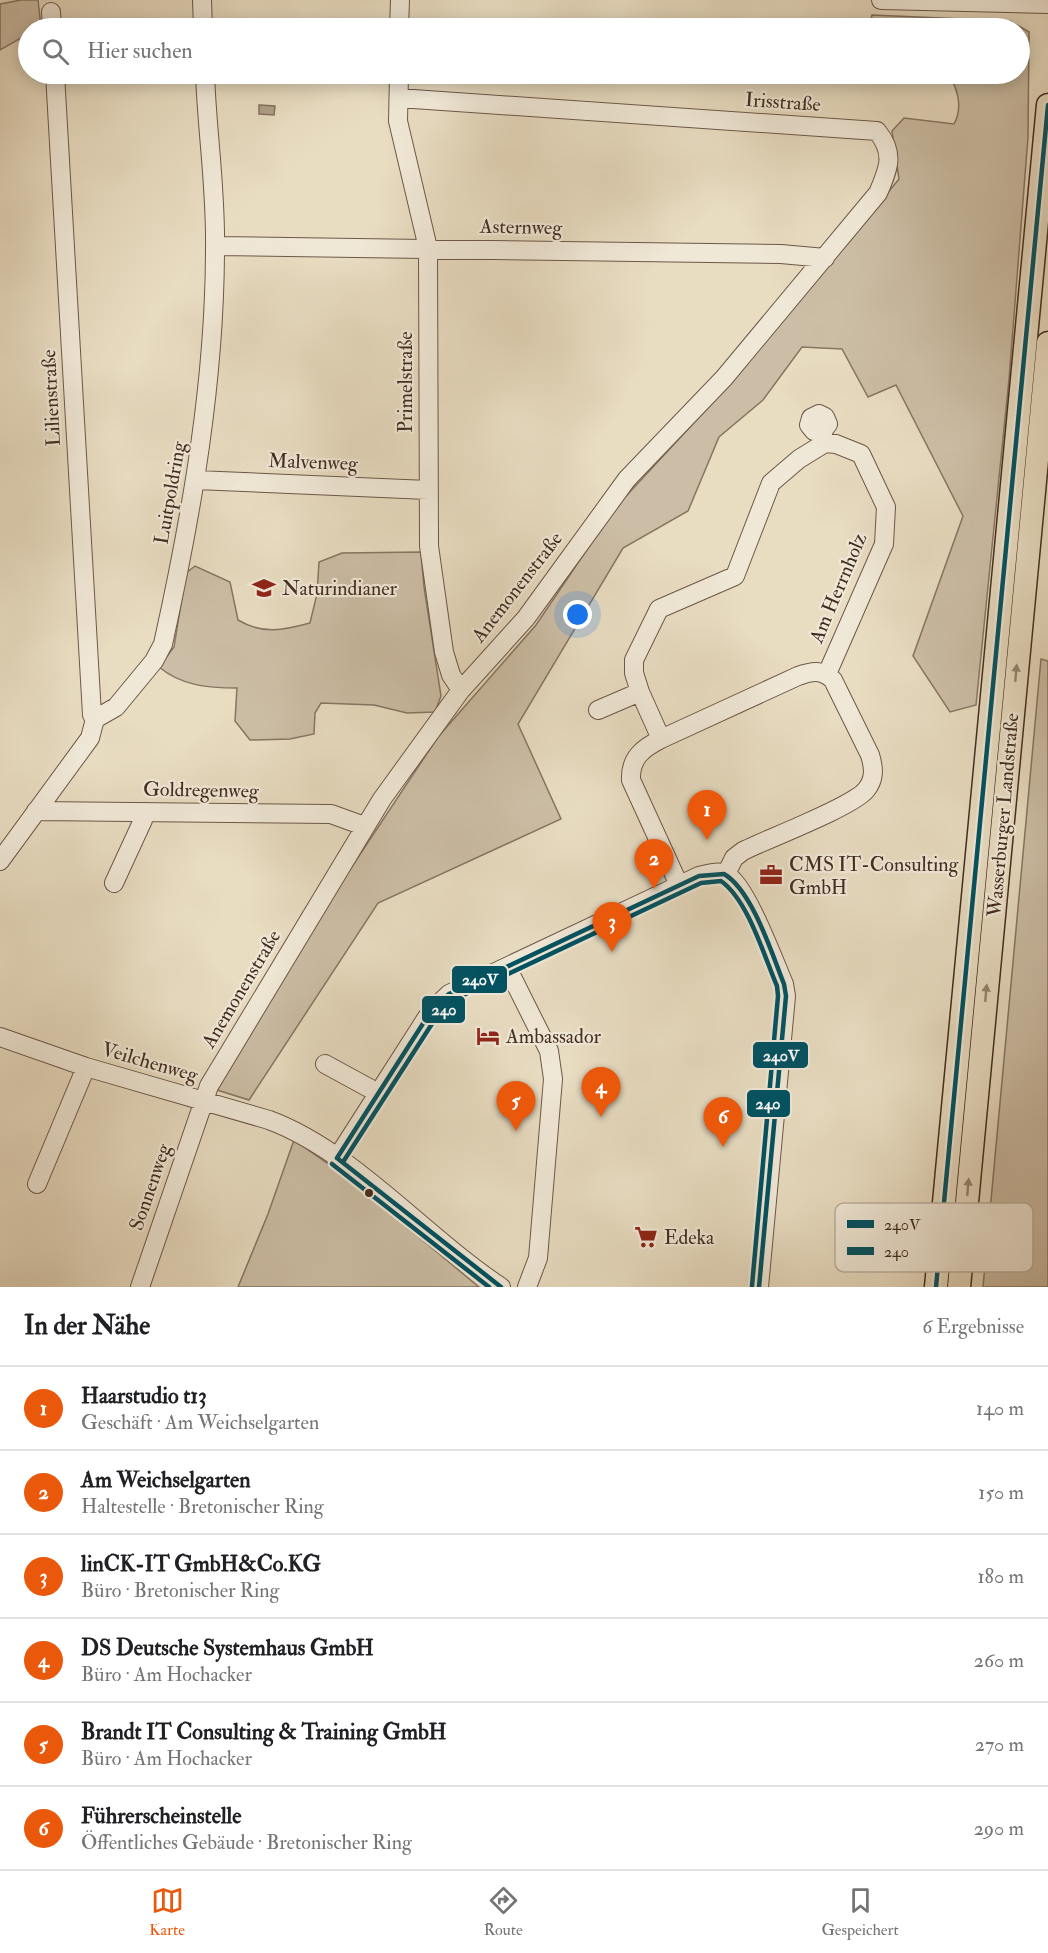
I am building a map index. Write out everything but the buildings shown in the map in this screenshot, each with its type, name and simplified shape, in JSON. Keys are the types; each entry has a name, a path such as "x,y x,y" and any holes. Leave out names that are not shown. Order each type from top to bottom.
{"main road":[{"name":"Wasserburger Landstraße","path":"944,1203 1048,105"},
{"name":"Wasserburger Landstraße","path":"967,1203 1048,343"},
{"name":"Wasserburger Landstraße","path":"936,1287 937,1272"},
{"name":"Wasserburger Landstraße","path":"959,1287 960,1272"}],"street":[{"path":"202,0 203,18"},
{"path":"399,18 400,0"},
{"path":"881,0 1048,4"},
{"name":"Lilienstraße","path":"56,84 92,715 95,719"},
{"name":"Luitpoldring","path":"95,719 116,707 163,644 196,480 206,416 215,246 206,84"},
{"name":"Primelstraße","path":"399,84 400,133 405,143 428,248 429,546 444,652 451,675 461,690"},
{"name":"Irisstraße","path":"399,98 877,130"},
{"name":"Anemonenstraße","path":"203,1101 241,1030 364,826 461,690 526,618 627,479 724,378 879,193 886,174 887,144 877,130"},
{"name":"Asternweg","path":"215,246 781,254 825,258"},
{"name":"Am Herrnholz","path":"661,739 634,673 634,660 660,609 735,576 771,483 823,438 861,454 886,507 884,544 826,674"},
{"name":"Malvenweg","path":"196,480 428,490"},
{"path":"679,885 631,780 631,769 638,755 644,748 661,739 810,671 826,674 833,680 870,755 874,767 872,779 865,791 845,803 743,850 734,858 726,874"},
{"path":"598,710 640,692"},
{"path":"0,861 90,738 95,719"},
{"name":"Goldregenweg","path":"36,810 331,814 364,826"},
{"path":"114,883 144,812"},
{"path":"337,1158 439,1003 463,986 679,885 714,872 726,874 736,882 746,900 784,984 786,996 759,1287"},
{"path":"507,967 549,1051 552,1066 550,1122 538,1258 527,1287"},
{"name":"Veilchenweg","path":"0,1037 86,1067 284,1125 337,1158 501,1287"},
{"path":"325,1064 380,1094"},
{"name":"Veilchenweg","path":"37,1184 86,1067"},
{"name":"Sonnenweg","path":"140,1287 203,1101"}],"shaded area":[{"path":"38,0 40,18 18,18 18,40 0,50 0,4"},
{"path":"872,15 941,18 871,18"},
{"path":"1029,84 1028,137 1009,379 976,705 950,712 913,656 963,516 896,385 868,397 842,349 802,347 763,400 719,437 688,511 623,548 518,724 561,819 378,903 249,1100 217,1090 317,919 438,737 536,625 615,508 728,386 899,179 892,131 904,118 954,124 959,105 954,85"},
{"path":"259,105 275,106 274,115 259,114"},
{"path":"421,552 424,587 441,696 435,712 407,713 374,705 321,703 315,713 314,734 290,739 250,740 235,721 237,688 196,685 177,678 159,667 174,647 186,573 195,566 230,582 238,620 256,628 274,630 310,623 317,594 319,562 342,553"},
{"path":"1041,659 1048,661 1048,1287 983,1287 984,1272 1033,1272 1033,1203 991,1203"},
{"path":"294,1140 344,1175 479,1287 238,1287 268,1214"}],"transit line":[{"name":"240V","path":"944,1203 1048,105"},
{"name":"240V","path":"337,1158 431,1011 449,994 699,876 724,874 744,894 752,908 774,956 786,996 759,1287"},
{"name":"240","path":"343,1162 437,1016 453,1000 701,883 721,881 731,890 747,915 777,986 778,996 752,1286"},
{"name":"240V","path":"337,1158 501,1287"},
{"name":"240","path":"332,1164 489,1287"},
{"name":"240V","path":"936,1287 937,1272"}],"place":[{"name":"Naturindianer","path":"264,588"},
{"name":"Haarstudio t13","path":"707,840"},
{"name":"CMS IT-Consulting GmbH","path":"771,875"},
{"name":"Am Weichselgarten","path":"654,889"},
{"name":"linCK-IT GmbH&Co.KG","path":"612,952"},
{"name":"Ambassador","path":"488,1036"},
{"name":"DS Deutsche Systemhaus GmbH","path":"601,1117"},
{"name":"Brandt IT Consulting & Training GmbH","path":"516,1131"},
{"name":"Führerscheinstelle","path":"723,1147"},
{"name":"Edeka","path":"646,1237"}]}
